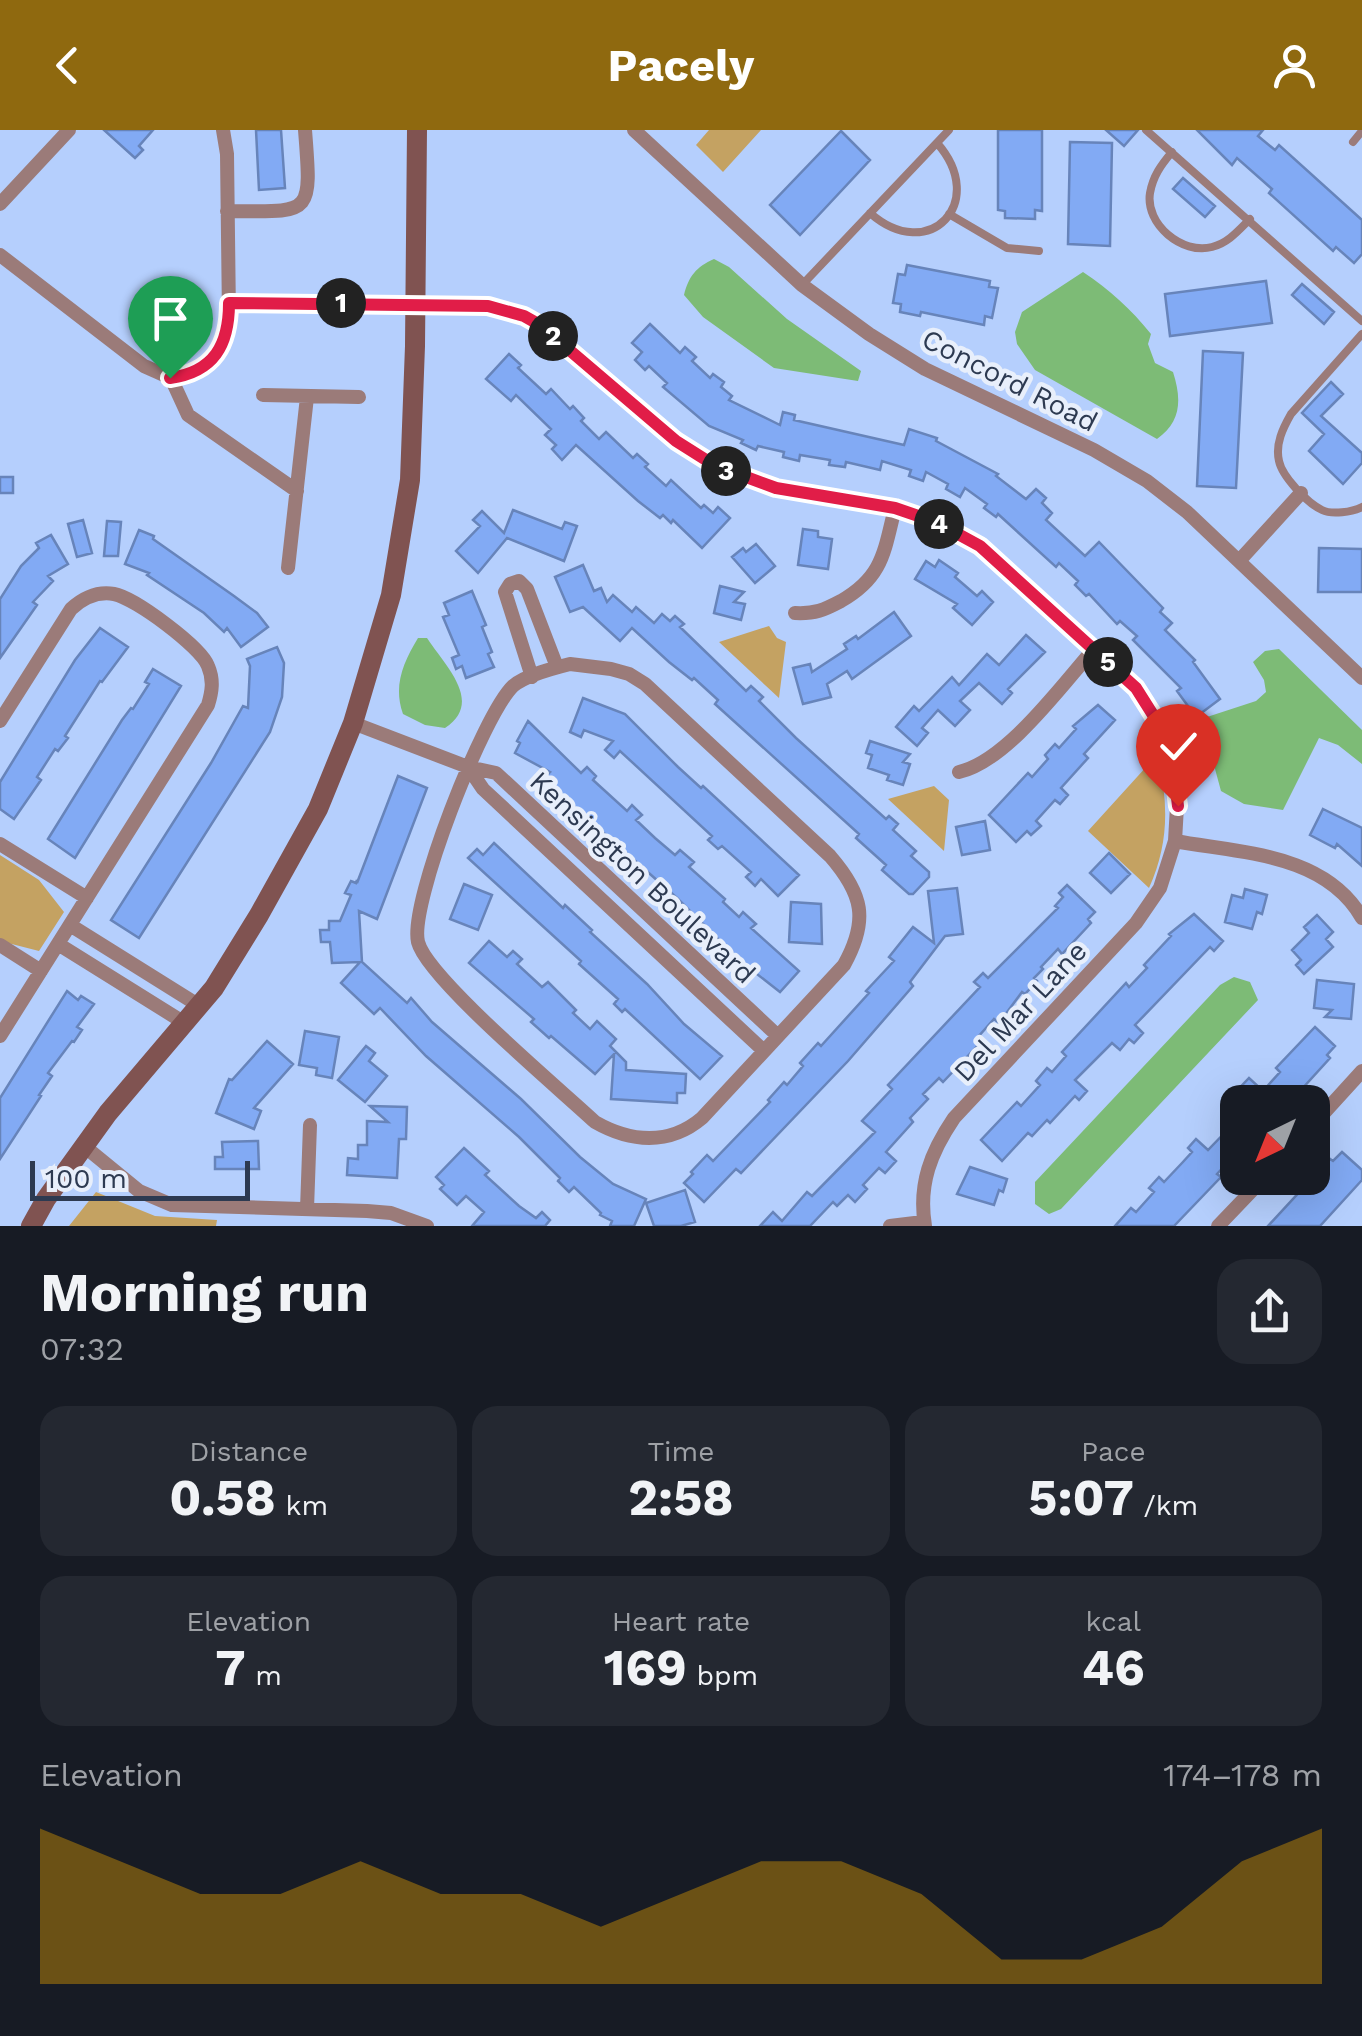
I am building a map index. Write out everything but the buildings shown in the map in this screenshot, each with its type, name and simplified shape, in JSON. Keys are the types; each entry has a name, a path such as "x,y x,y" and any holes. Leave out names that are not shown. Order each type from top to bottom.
{"street":[{"path":"0,204 69,130"},
{"path":"0,255 144,366 170,378 192,375 212,360 224,344 229,303 223,130"},
{"path":"227,210 290,212 302,205 308,193 305,130"},
{"path":"30,1226 84,1146 214,988 318,809 354,723 391,595 410,480 416,130"},
{"name":"Concord Road","path":"634,130 802,286 868,334 926,369 1094,450 1147,481 1187,512 1362,678"},
{"name":"Del Mar Lane","path":"229,303 488,306 524,316 540,325 676,441 714,465 776,488 895,508 936,522 980,546 1136,688 1160,726 1173,765 1178,806 1174,841 1160,888 1136,923 954,1118 935,1146 923,1184 924,1224"},
{"path":"170,378 188,415 297,491"},
{"path":"263,395 359,396"},
{"path":"288,568 308,396"},
{"path":"1239,561 1301,493"},
{"path":"795,613 817,614 872,579 882,562 895,508"},
{"path":"532,677 505,592 510,584 519,581 527,588 556,667"},
{"path":"0,722 71,609 85,598 100,594 126,598 204,658 210,670 212,693 208,705 0,1036"},
{"path":"960,772 977,768 1002,750 1094,650"},
{"path":"570,664 611,669 630,674 645,684 830,856 850,883 862,915 844,964 764,1051 691,1127 649,1140 612,1132 595,1122 448,986 418,944 418,909 468,767 494,711 515,684 556,667 570,664"},
{"name":"Kensington Boulevard","path":"354,723 496,774 778,1036"},
{"name":"Kensington Boulevard","path":"468,767 483,789 764,1051"},
{"path":"1174,841 1296,862 1332,885 1354,904 1362,918"},
{"path":"0,844 87,898"},
{"path":"70,925 198,1005"},
{"path":"58,944 183,1022"},
{"path":"0,945 41,971"},
{"path":"1330,1106 1362,1071"},
{"path":"308,1209 310,1125"},
{"path":"84,1146 138,1191 172,1205 391,1214 428,1226"},
{"path":"1218,1226 1248,1195"},
{"path":"890,1226 924,1224"}],"lane":[{"path":"802,286 950,130"},
{"path":"1146,130 1362,321"},
{"path":"1354,142 1362,131"},
{"path":"870,213 902,233 929,230 949,214 957,198 958,180 952,160 937,143"},
{"path":"1172,152 1157,170 1150,193 1152,213 1164,231 1181,243 1202,249 1228,241 1250,220"},
{"path":"949,214 1008,248 1038,251"},
{"path":"1362,334 1291,414 1282,429 1279,463 1301,493 1323,511 1353,512 1362,507"}],"shaded area":[{"path":"709,130 761,130 723,172 696,145"},
{"path":"714,259 729,267 787,319 861,371 858,381 774,368 703,317 684,295 694,273"},
{"path":"1083,272 1136,316 1151,334 1148,344 1155,363 1173,372 1177,410 1171,425 1157,439 1035,370 1017,344 1015,332 1022,312"},
{"path":"769,626 777,638 786,642 779,698 719,642"},
{"path":"418,638 427,638 458,684 461,707 445,728 425,725 403,714 400,704 401,675"},
{"path":"1279,649 1362,730 1362,764 1338,745 1319,738 1283,810 1244,804 1221,791 1205,732 1207,717 1256,701 1266,692 1253,662 1265,651"},
{"path":"1157,755 1165,823 1149,888 1088,831"},
{"path":"934,786 949,800 944,851 888,799"},
{"path":"0,855 39,880 64,912 39,951 0,941"},
{"path":"1234,977 1250,982 1258,1000 1061,1209 1049,1214 1035,1204 1035,1182 1220,985"},
{"path":"96,1192 155,1216 217,1220 216,1226 69,1226"}],"route":[{"path":"170,378 192,375 212,360 224,344 229,303 488,306 524,316 540,325 676,441 714,465 776,488 863,500 912,513 980,546 1136,688 1160,726 1173,765 1178,806"}]}
